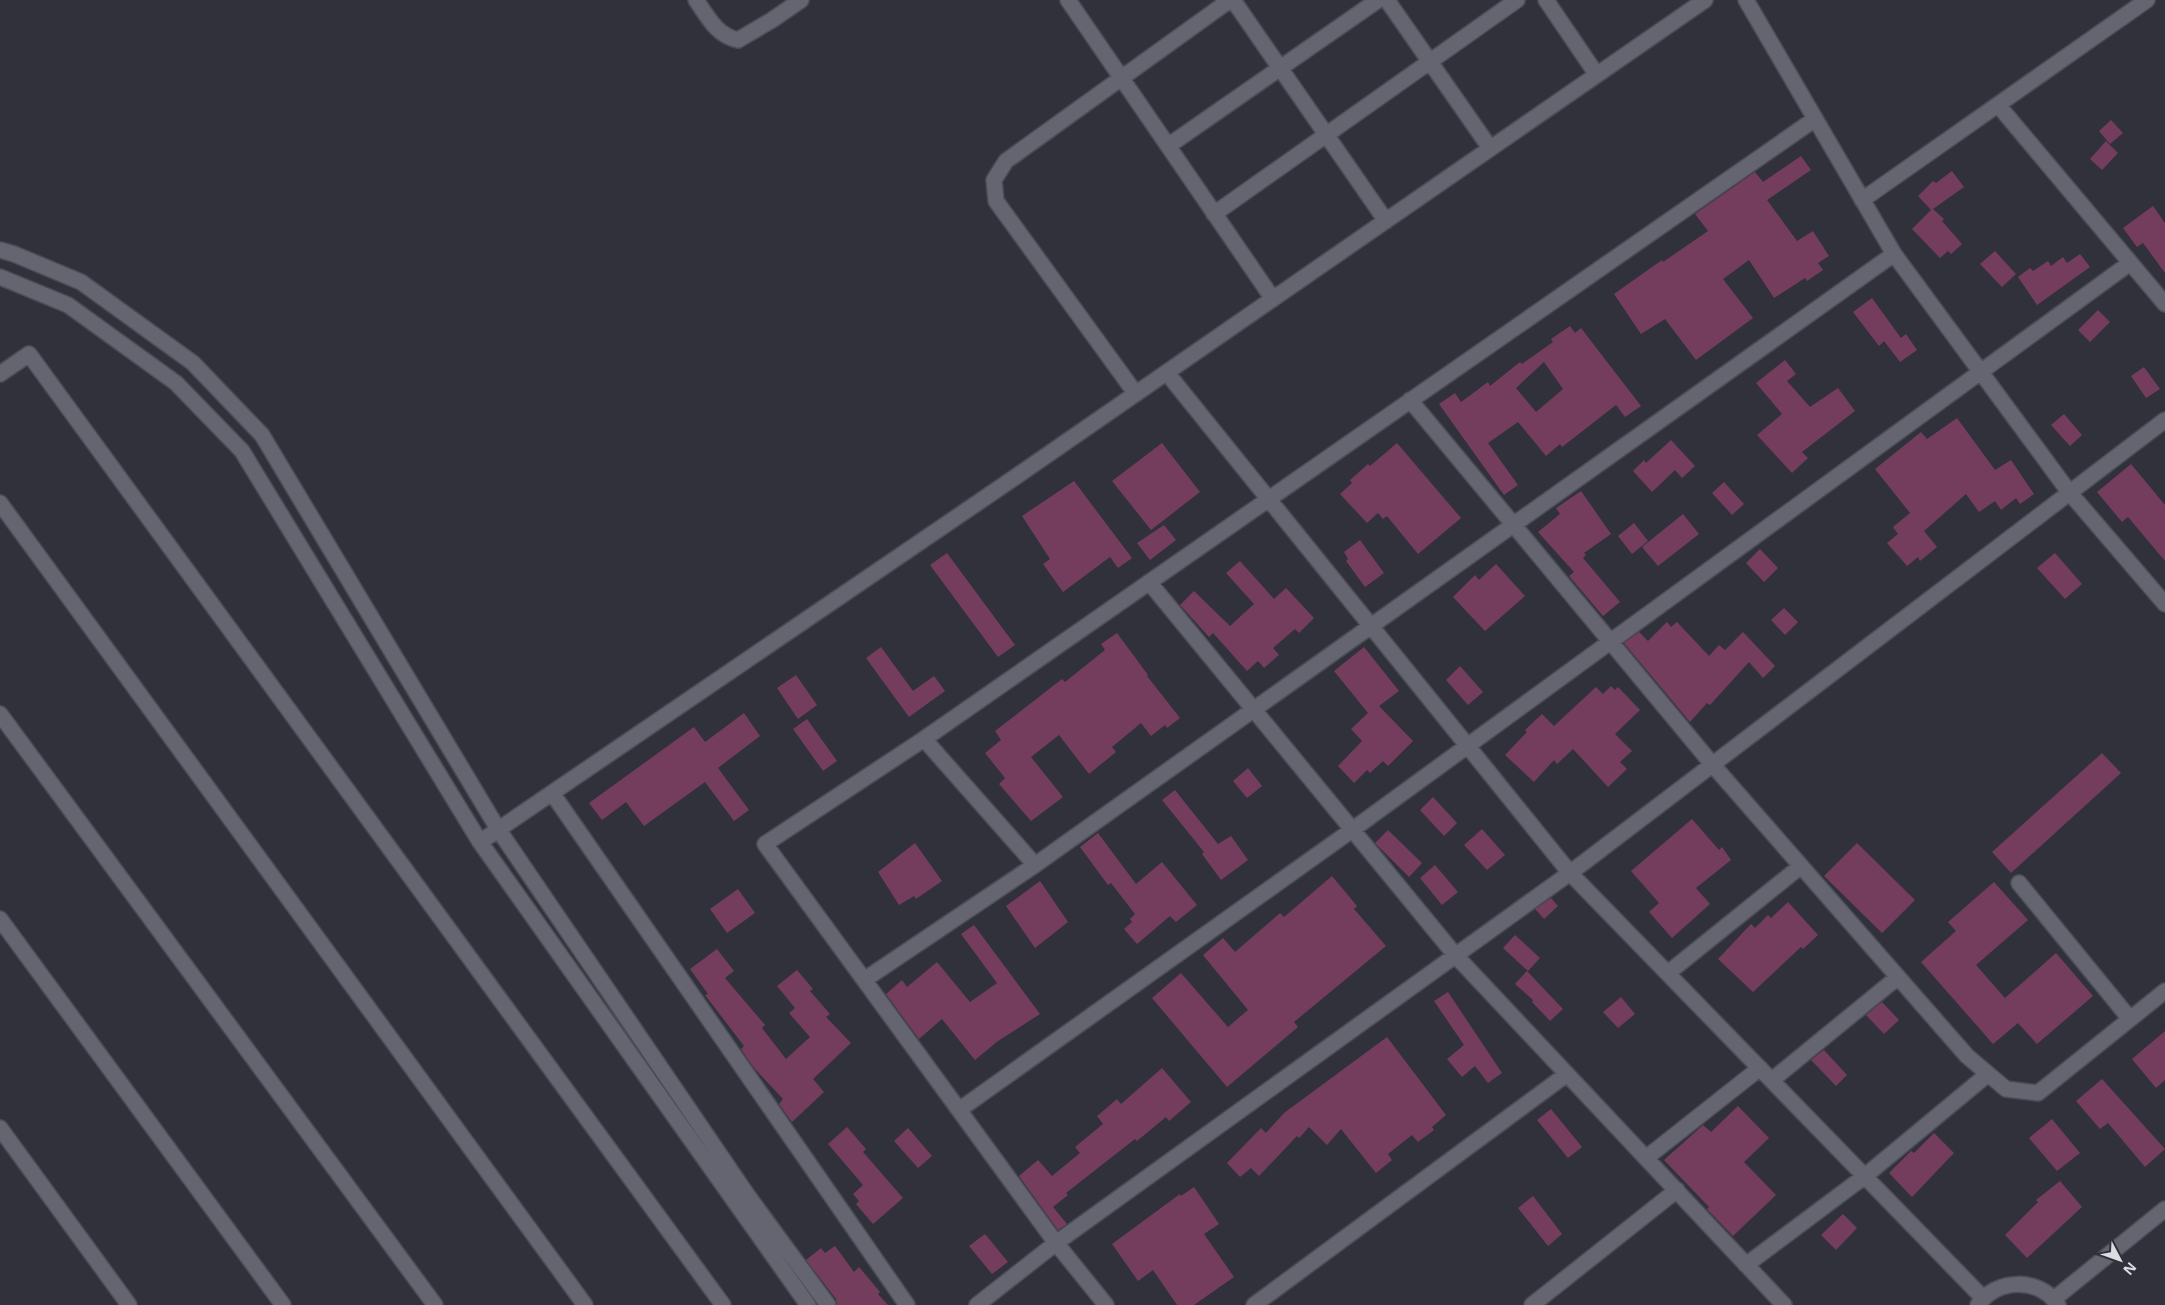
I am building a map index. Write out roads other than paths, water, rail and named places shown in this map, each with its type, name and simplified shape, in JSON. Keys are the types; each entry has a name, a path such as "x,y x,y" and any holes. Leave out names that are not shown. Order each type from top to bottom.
{"street":[{"path":"696,0 718,31 738,40 801,0"},
{"path":"1136,394 996,201 994,180 1006,161 1121,77 1232,0 1386,221"},
{"path":"1168,146 1378,0"},
{"path":"1387,0 1490,148"},
{"path":"1214,214 1517,0"},
{"path":"1546,0 1597,75"},
{"path":"1746,0 1894,254 2069,492 2165,604"},
{"path":"1862,200 2147,0"},
{"path":"480,842 1167,373 1597,75 1700,1"},
{"path":"1075,3 1121,77 1273,299"},
{"path":"1998,105 2165,304"},
{"path":"1106,1305 1056,1243 765,844 924,739 1815,119"},
{"path":"0,250 81,282 193,363 262,435 498,829 748,1196 828,1305"},
{"path":"864,980 1035,865 1894,254"},
{"path":"959,1110 1352,830 2130,263"},
{"path":"0,277 68,305 138,355 176,383 242,451 480,842 808,1305"},
{"path":"0,374 28,354 722,1305"},
{"path":"1167,373 1570,873 1865,1176 1980,1301 2004,1285 2018,1283 2043,1290 2056,1302 2165,1209"},
{"path":"1410,400 1712,764 1967,1056 1988,1074 2006,1088 2038,1092 2165,991"},
{"path":"978,1305 1056,1243 1570,873 2165,420"},
{"path":"0,503 585,1305"},
{"path":"1149,582 1456,956 1784,1305"},
{"path":"0,714 435,1305"},
{"path":"924,739 1035,865"},
{"path":"552,793 907,1305"},
{"path":"1668,973 1801,866"},
{"path":"2019,883 2130,1019"},
{"path":"0,919 283,1305"},
{"path":"1772,1080 1898,977"},
{"path":"1646,1158 1760,1068"},
{"path":"1254,1305 1567,1074"},
{"path":"1746,1264 1865,1176 1988,1074"},
{"path":"0,1128 129,1305"},
{"path":"1532,1305 1677,1190"}]}
